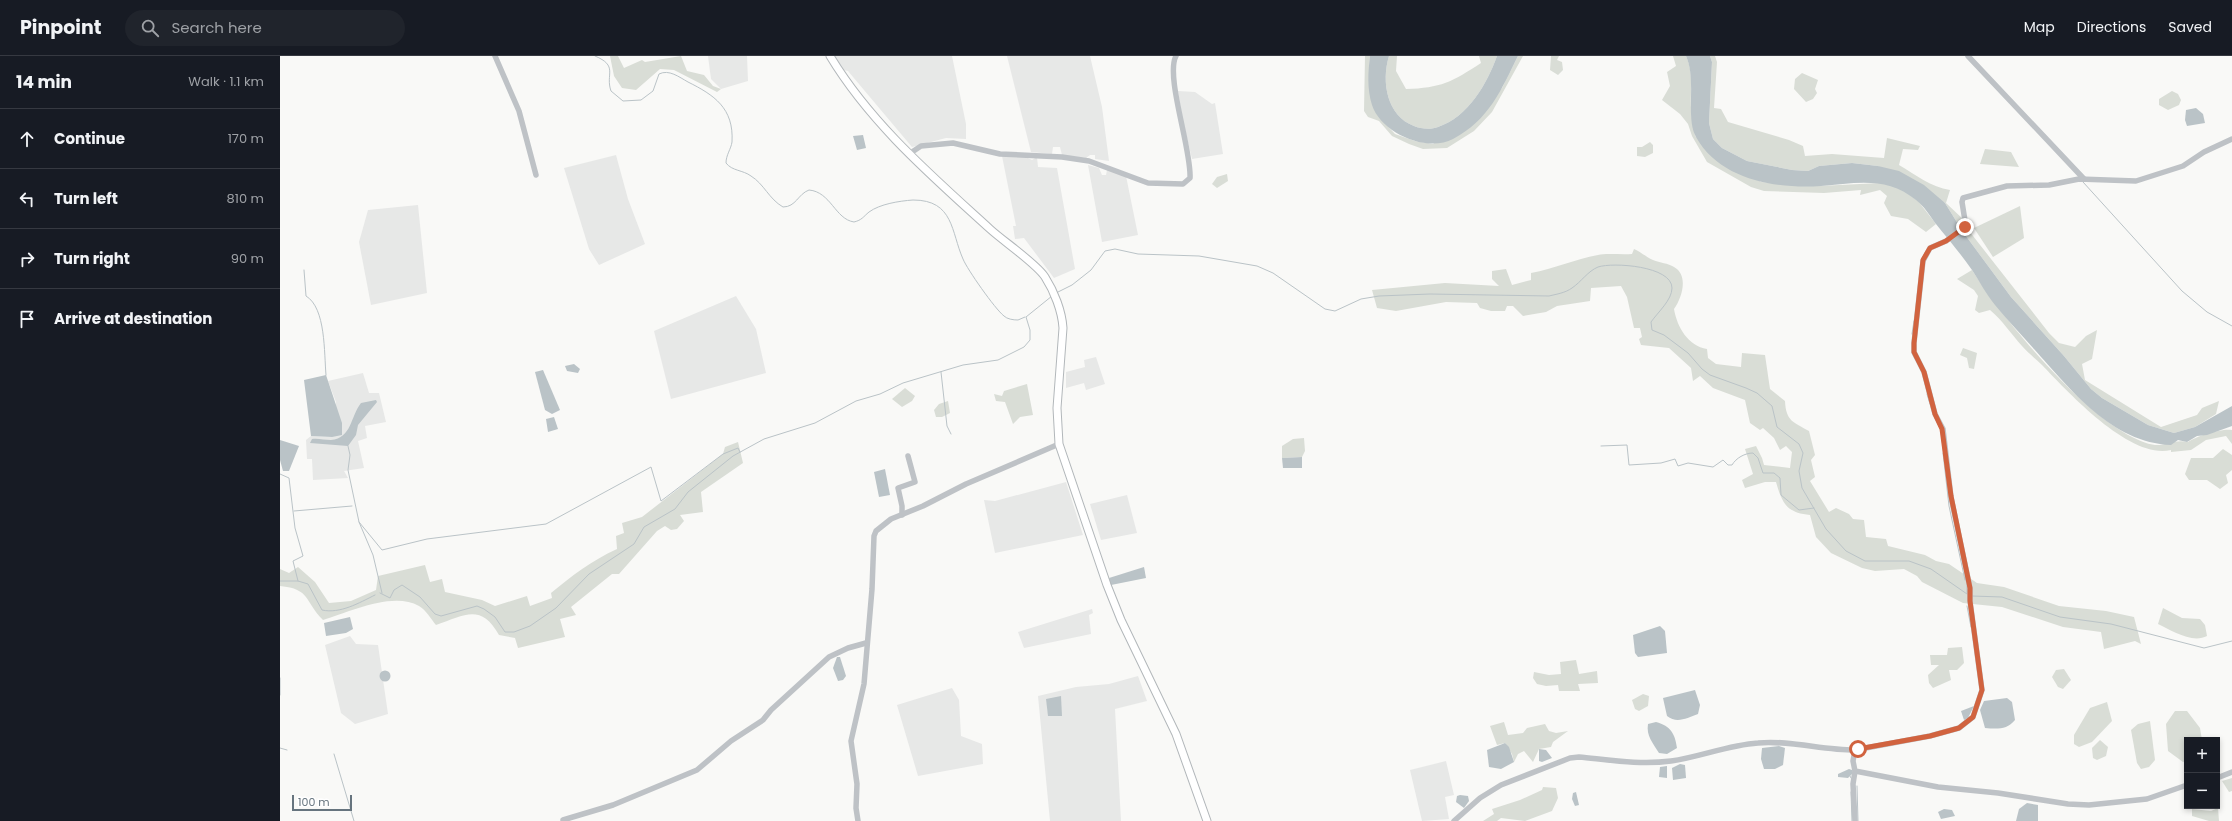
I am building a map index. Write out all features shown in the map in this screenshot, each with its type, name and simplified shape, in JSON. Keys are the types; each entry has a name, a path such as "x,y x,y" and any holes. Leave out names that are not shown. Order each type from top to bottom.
{"main road":[{"path":"830,56 872,114 909,154 999,238 1044,276 1049,285 1062,318 1063,328 1057,408 1059,444 1107,585 1121,620 1176,734 1207,821"}],"street":[{"path":"495,56 520,111 536,174"},
{"path":"909,154 921,146 953,143 1000,154 1062,157 1089,161 1148,182 1183,184 1190,178 1191,167 1178,103 1174,64 1176,56"},
{"path":"1968,56 2084,179"},
{"path":"1454,821 1480,798 1501,785 1570,758 1580,757 1642,764 1664,762 1702,755 1732,746 1758,743 1789,743 1831,750 1855,750 1930,736 1959,728 1973,717 1982,690 1970,601 1970,588 1951,496 1942,429 1935,414 1924,372 1914,352 1914,332 1923,260 1930,248 1946,241 1965,227 1962,202 1964,198 2007,186 2048,185 2084,179 2119,182 2136,181 2183,166 2204,152 2232,139"},
{"path":"858,821 856,808 857,784 851,741 864,684 866,643 872,589 874,536 882,526 891,519 923,506 966,484 1059,444"},
{"path":"902,515 902,506 898,488 915,482 908,456"},
{"path":"563,820 613,805 697,770 731,741 763,720 771,710 828,657 848,648 866,643"},
{"path":"1855,750 1853,761 1855,771 1853,784 1855,821"},
{"path":"1855,771 1938,787 1998,793 2068,804 2089,805 2148,799 2184,787"},
{"path":"2220,777 2232,772"}],"shaded area":[{"path":"610,56 618,56 624,68 642,60 645,62 681,56 687,71 704,75 713,86 721,89 717,92 674,70 660,69 636,90 622,88 614,76"},
{"path":"708,56 747,56 748,81 721,89 711,79"},
{"path":"834,56 952,56 966,124 966,139 946,138 912,147 848,71 843,70"},
{"path":"1007,56 1090,56 1102,107 1109,161 1095,159 1095,155 1090,155 1086,158 1062,155 1060,147 1053,147 1052,154 1031,152"},
{"path":"1365,56 1370,56 1369,68 1381,119 1395,134 1415,141 1433,144 1502,88 1518,56 1523,56 1492,112 1474,131 1447,148 1423,149 1392,136 1379,121 1368,117 1364,111"},
{"path":"1370,56 1389,56 1386,87 1392,106 1405,121 1414,126 1429,129 1449,122 1467,108 1488,78 1497,56 1518,56 1493,103 1476,123 1453,139 1442,143 1431,144 1406,138 1395,132 1377,115 1372,105 1369,93 1368,74"},
{"path":"1389,56 1397,56 1396,71 1406,89 1428,87 1446,83 1481,63 1479,56 1497,56 1488,78 1467,108 1449,122 1429,129 1417,127 1405,121 1392,106 1386,87"},
{"path":"1551,56 1559,56 1557,60 1562,62 1563,70 1558,75 1550,70"},
{"path":"1673,56 1686,56 1690,69 1691,111 1695,136 1761,182 1819,186 1880,183 1899,187 1918,201 1936,224 1926,232 1908,219 1891,216 1884,203 1887,196 1880,190 1860,195 1861,190 1824,193 1764,191 1751,187 1707,162 1692,136 1688,124 1680,114 1662,100 1670,86 1667,72 1676,66"},
{"path":"1686,56 1710,56 1712,62 1709,123 1713,139 1722,148 1747,161 1792,170 1808,171 1819,166 1852,163 1878,166 1899,171 1924,185 1945,203 1963,232 2011,297 2064,356 2091,389 2102,398 2148,425 2174,433 2195,427 2232,406 2232,426 2207,435 2197,436 2187,442 2178,440 2171,445 2150,442 2130,435 2111,424 2094,411 2062,381 2009,322 1992,301 1968,264 1924,208 1919,202 1905,192 1894,187 1871,183 1804,187 1786,186 1751,179 1734,172 1719,163 1706,152 1696,137 1693,129 1691,119 1691,76"},
{"path":"1710,56 1715,56 1717,62 1714,108 1721,109 1728,122 1789,140 1803,146 1805,156 1832,154 1884,158 1887,138 1920,146 1918,150 1903,149 1899,165 1936,186 1950,190 1946,203 1964,220 1966,227 2049,333 2059,343 2075,347 2086,336 2097,330 2092,359 2082,364 2085,380 2161,427 2197,415 2202,408 2219,401 2216,414 2195,427 2174,433 2148,425 2102,398 2091,389 2064,356 2011,297 1963,232 1945,203 1878,166 1852,163 1819,166 1808,171 1792,170 1747,161 1722,148 1713,139 1709,123 1712,62"},
{"path":"1802,73 1818,80 1815,89 1817,93 1813,99 1806,102 1794,89 1795,79"},
{"path":"1178,91 1195,92 1212,104 1215,103 1223,154 1192,159"},
{"path":"2172,91 2178,94 2181,100 2179,105 2168,110 2159,105 2159,99"},
{"path":"2196,108 2203,114 2205,123 2187,126 2185,120 2186,110"},
{"path":"863,135 866,148 857,150 853,136"},
{"path":"1650,142 1653,145 1653,153 1645,157 1637,156 1637,147 1642,147"},
{"path":"1985,149 2011,152 2019,167 1980,164"},
{"path":"616,155 628,199 645,244 599,265 589,249 564,168"},
{"path":"1002,156 1024,156 1032,160 1037,157 1038,167 1057,168 1075,269 1054,278 1024,238 1015,239 1013,226 1016,226"},
{"path":"1088,165 1099,168 1102,175 1106,175 1107,170 1126,176 1138,235 1102,242"},
{"path":"1227,174 1228,181 1217,188 1212,184 1217,177"},
{"path":"418,205 427,293 371,305 359,242 368,210"},
{"path":"2020,206 2024,238 1993,257 1974,228"},
{"path":"1634,249 1650,259 1672,266 1679,271 1683,281 1683,287 1674,309 1678,322 1684,335 1689,340 1700,347 1707,349 1708,358 1716,364 1741,367 1742,353 1765,355 1770,389 1785,401 1787,413 1791,420 1809,431 1815,455 1811,460 1815,477 1810,481 1829,512 1836,508 1849,514 1853,519 1864,520 1866,537 1886,539 1888,546 1925,555 1936,561 1949,564 1977,583 2004,587 2059,606 2106,611 2134,617 2141,644 2135,641 2104,649 2101,632 2063,627 2002,607 1963,603 1922,582 1917,576 1904,569 1875,571 1862,568 1831,553 1816,537 1810,515 1796,512 1787,506 1783,501 1776,482 1765,482 1745,488 1742,480 1753,474 1745,449 1756,446 1764,465 1790,468 1792,452 1786,446 1780,450 1774,438 1763,428 1760,430 1750,423 1745,400 1713,388 1700,376 1693,381 1691,368 1669,348 1641,345 1639,339 1642,337 1640,328 1634,328 1627,297 1621,286 1591,288 1590,301 1557,306 1546,312 1523,316 1513,306 1507,306 1505,311 1491,311 1480,308 1477,303 1446,302 1396,311 1377,308 1372,290 1445,283 1499,286 1492,279 1492,271 1506,269 1512,285 1531,280 1531,273 1598,255 1632,254"},
{"path":"1972,270 2005,316 2053,372 2107,421 2132,437 2155,445 2178,441 2188,442 2197,437 2222,430 2232,430 2232,444 2226,436 2206,440 2191,450 2171,452 2171,450 2155,450 2137,445 2119,435 2067,391 2024,349 1995,314 1990,310 1979,313 1975,310 1978,296 1974,290 1957,279"},
{"path":"736,296 756,329 766,373 671,399 654,331"},
{"path":"1963,348 1977,353 1974,369 1969,368 1967,358 1960,355"},
{"path":"1096,357 1105,384 1086,390 1084,383 1066,388 1066,372 1085,367 1084,360"},
{"path":"574,364 580,369 578,373 567,371 565,366"},
{"path":"543,370 560,410 552,414 545,410 535,372"},
{"path":"363,373 369,393 379,393 386,422 365,426 367,438 358,441 364,468 344,471 348,478 313,480 312,459 307,459 306,440 311,436 332,437 336,402 328,381"},
{"path":"326,375 342,423 342,435 332,437 311,436 304,380"},
{"path":"1027,384 1033,415 1020,417 1013,424 1005,402 996,401 994,394 1002,396 1004,391"},
{"path":"905,388 915,396 912,401 902,407 892,399"},
{"path":"376,400 377,402 358,425 356,435 348,446 310,443 312,439 331,440 343,435 350,426 361,403"},
{"path":"948,401 950,413 942,417 936,417 934,410 939,404"},
{"path":"554,417 558,429 548,432 546,419"},
{"path":"1304,438 1305,451 1302,457 1282,458 1282,446 1293,439"},
{"path":"280,440 299,446 289,471 283,471 280,460"},
{"path":"738,442 743,463 701,492 703,512 680,515 684,521 677,529 671,530 665,526 657,531 619,574 612,574 571,607 576,615 560,619 565,637 518,648 515,638 499,635 486,619 479,615 464,615 436,625 426,612 419,606 408,602 397,601 371,604 323,620 302,593 297,590 280,586 280,569 289,573 298,567 315,582 329,603 351,601 376,590 378,576 425,565 430,582 442,579 445,592 482,600 495,606 527,596 530,606 552,598 551,593 575,574 590,563 617,549 616,536 624,533 622,523 642,517 723,454 725,447"},
{"path":"2223,449 2232,455 2232,470 2226,475 2228,483 2220,489 2207,480 2189,480 2185,474 2191,458 2213,458"},
{"path":"1302,457 1302,468 1283,468 1282,458"},
{"path":"885,469 890,495 879,497 874,472"},
{"path":"1066,482 1083,535 995,553 984,500 995,501"},
{"path":"1127,495 1137,533 1101,540 1090,504"},
{"path":"1144,567 1146,578 1111,585 1109,578"},
{"path":"2163,608 2182,618 2200,619 2205,625 2207,636 2201,638 2188,637 2175,633 2158,624"},
{"path":"1092,609 1093,613 1089,615 1091,634 1024,648 1018,632"},
{"path":"350,617 353,629 346,633 326,636 324,623"},
{"path":"1660,626 1665,631 1667,653 1638,657 1635,653 1633,635"},
{"path":"350,636 356,644 378,645 388,714 355,724 341,713 325,645"},
{"path":"1962,647 1964,663 1957,670 1949,670 1951,680 1933,688 1929,683 1928,675 1939,665 1931,665 1930,655 1947,655 1948,648"},
{"path":"837,657 840,657 846,676 843,680 838,681 833,668"},
{"path":"1576,660 1579,674 1597,671 1598,683 1578,684 1580,691 1559,691 1558,685 1546,686 1537,684 1533,678 1534,672 1549,675 1561,674 1560,662"},
{"path":"2064,669 2071,680 2063,689 2058,687 2052,677 2056,670"},
{"path":"385,670 389,672 391,676 389,680 385,682 381,680 379,676 381,672"},
{"path":"1138,676 1147,701 1115,709 1121,821 1050,821 1038,696 1076,687 1109,684"},
{"path":"952,688 959,700 961,736 982,744 983,764 918,776 897,705"},
{"path":"1695,690 1700,705 1698,714 1678,720 1667,716 1663,698"},
{"path":"1643,694 1649,696 1648,706 1639,711 1635,709 1632,700"},
{"path":"1061,696 1062,716 1048,716 1046,699"},
{"path":"2007,698 2012,702 2015,720 2009,726 1998,729 1985,728 1980,710 1984,701"},
{"path":"2107,702 2112,721 2092,742 2079,747 2074,744 2074,735 2090,708"},
{"path":"1974,706 1968,718 1964,720 1961,711"},
{"path":"2175,711 2187,711 2200,728 2202,737 2184,737 2184,762 2168,751 2166,724"},
{"path":"2150,721 2155,760 2149,767 2141,769 2137,763 2131,730 2138,724"},
{"path":"1504,722 1508,735 1523,733 1527,728 1545,724 1549,731 1556,733 1568,731 1553,742 1551,747 1539,749 1533,762 1524,751 1518,754 1514,762 1512,754 1505,743 1497,745 1490,726"},
{"path":"1656,722 1669,728 1675,739 1677,748 1667,754 1659,753 1649,736 1648,724"},
{"path":"2100,740 2108,747 2106,756 2097,760 2093,758 2092,748"},
{"path":"1505,743 1509,747 1514,762 1501,769 1489,767 1487,750"},
{"path":"1779,746 1785,748 1783,765 1775,769 1764,769 1761,759 1762,748"},
{"path":"1539,749 1546,750 1552,758 1542,762 1539,761"},
{"path":"1446,761 1454,795 1445,797 1449,819 1422,821 1410,770"},
{"path":"1680,764 1685,765 1686,778 1673,780 1672,768"},
{"path":"1667,766 1667,778 1659,777 1660,767"},
{"path":"1849,769 1852,770 1852,774 1848,778 1838,777 1838,774"},
{"path":"2232,778 2232,791 2229,792 2222,781"},
{"path":"1543,787 1556,788 1558,798 1552,811 1525,821 1501,818 1497,821 1483,821 1494,814 1492,809 1520,800 1542,790"},
{"path":"1576,792 1579,805 1575,806 1572,799 1573,793"},
{"path":"1457,796 1468,796 1469,801 1464,808 1456,802"},
{"path":"2027,803 2038,805 2038,821 2016,821 2019,809"},
{"path":"1944,809 1952,810 1955,816 1941,819 1938,812"},
{"path":"2192,809 2211,811 2218,809 2219,821 2209,821 2192,816"}],"waterway":[{"path":"595,56 607,63 610,71 611,91 623,101 641,100 653,91 659,74 666,72 678,76 714,98 726,112 730,120 732,130 732,142 726,163 731,168 748,174 756,179 774,200 783,207 791,205 802,194 809,190 823,195 842,216 854,222 861,219 873,209 896,202 913,200 926,201 936,205 949,219 963,259 994,306 1008,319 1018,320 1025,317"},
{"path":"2083,182 2182,291 2207,312 2232,326"},
{"path":"1056,293 1072,285 1091,270 1105,251 1115,249 1138,254 1199,256 1257,266 1273,273 1325,309 1335,311 1361,299 1379,296 1430,294 1549,296 1569,290 1591,271 1598,267 1616,265 1641,267 1653,270 1663,275 1669,281 1672,288 1670,297 1651,322 1652,330 1664,335 1688,353 1702,369 1710,375 1757,393 1772,406 1777,427 1799,444 1803,453 1799,471 1802,488 1826,529 1846,551 1865,561 1909,561 1931,569 1967,594"},
{"path":"304,270 306,296 313,302 321,320 326,375"},
{"path":"380,593 390,598 394,590 402,585 420,597 435,614 441,616 477,606 495,617 505,632 514,632 530,626 556,608 589,574 634,544 644,527 675,509 688,492 733,456 764,439 815,423 856,401 880,394 903,383 963,365 998,360 1024,347 1030,340 1030,330 1026,317 1052,296"},
{"path":"1912,334 1914,321"},
{"path":"1912,353 1915,359"},
{"path":"941,372 947,426 951,434"},
{"path":"1927,394 1930,404"},
{"path":"1601,446 1627,445 1629,465 1661,463 1675,459 1678,466 1688,463 1713,467 1723,460 1728,465 1732,465 1741,456 1753,453 1758,458 1763,473 1774,473 1780,478 1781,495 1799,510 1814,508"},
{"path":"348,446 350,455 348,470 359,522 373,555 382,593"},
{"path":"359,522 382,550 427,539 546,524 651,467 661,501 723,454 738,448 740,452"},
{"path":"1943,453 1949,506 1965,580"},
{"path":"280,474 289,478 295,528 303,556 293,561 298,581"},
{"path":"294,511 352,506"},
{"path":"280,581 298,581 308,584 322,610 329,611 342,609 375,595"},
{"path":"1967,586 1967,593"},
{"path":"1972,596 2002,597 2060,617 2111,624 2204,648 2232,641"},
{"path":"1967,606 1971,627"},
{"path":"280,678 280,695"},
{"path":"280,748 287,750"},
{"path":"334,754 354,821"},
{"path":"1857,786 1858,821"},
{"path":"1851,792 1852,821"}],"route":[{"path":"1858,749 1914,740 1959,728 1973,717 1982,690 1979,658 1970,601 1970,588 1951,496 1942,429 1930,399 1924,372 1914,352 1923,260 1930,248 1946,241 1965,227"}]}
